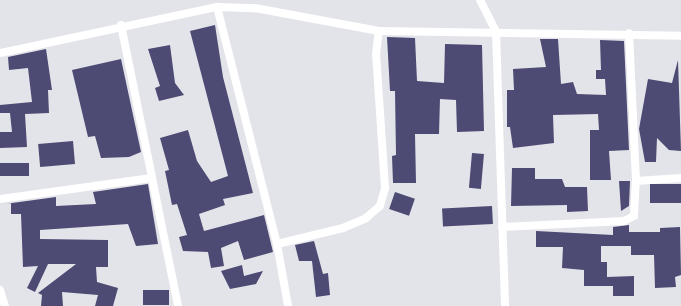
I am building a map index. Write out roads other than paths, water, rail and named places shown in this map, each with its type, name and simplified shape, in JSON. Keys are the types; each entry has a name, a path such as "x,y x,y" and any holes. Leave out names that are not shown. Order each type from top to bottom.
{"street":[{"path":"480,0 496,32 505,306"},
{"path":"217,7 277,244 288,306"},
{"path":"0,53 121,25 217,7 255,8 379,31 629,33 681,36"},
{"path":"121,25 178,306"},
{"path":"277,244 342,228 366,218 380,206 385,188 376,54 379,31"},
{"path":"502,227 630,219 634,216 636,181 629,33"},
{"path":"0,198 152,178"},
{"path":"636,181 681,178"},
{"path":"0,290 5,306"}]}
